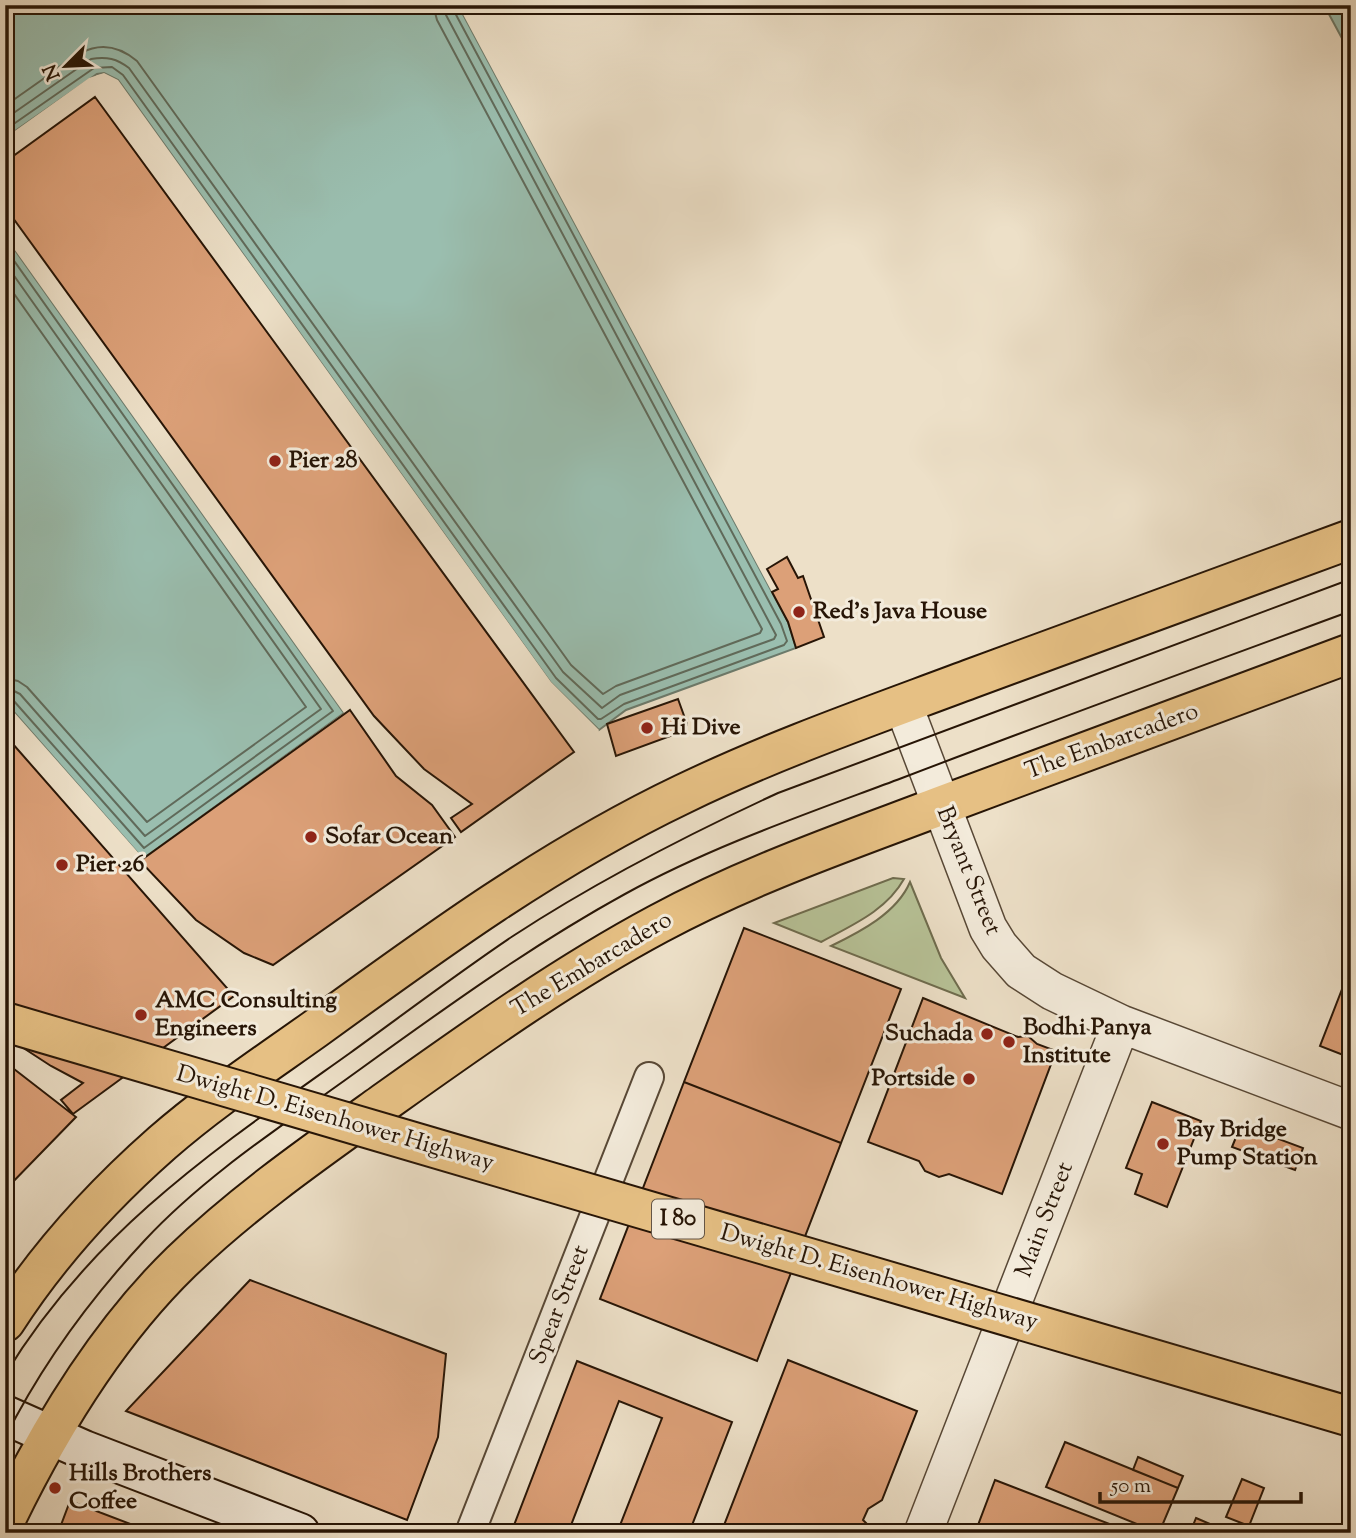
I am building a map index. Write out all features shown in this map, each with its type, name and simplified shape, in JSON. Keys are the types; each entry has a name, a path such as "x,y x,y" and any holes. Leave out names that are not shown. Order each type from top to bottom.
{"main road":[{"path":"5,1322 22,1295 59,1249 107,1195 163,1142 217,1099 431,944 556,863 650,810 763,759 904,704 1351,539"},
{"name":"The Embarcadero","path":"5,1521 23,1484 79,1388 126,1324 178,1265 228,1219 281,1177 495,1023 589,962 660,923 793,860 1351,653"},
{"name":"Dwight D. Eisenhower Highway","path":"5,1007 1351,1402"},
{"name":"Dwight D. Eisenhower Highway","path":"5,1022 1351,1417"},
{"path":"5,1415 51,1436 300,1533"}],"street":[{"name":"Bryant Street","path":"904,704 988,928 999,946 1021,971 1052,991 1121,1024 1351,1111"},
{"name":"Main Street","path":"923,1533 1121,1024"},
{"name":"Spear Street","path":"470,1533 649,1077"}],"shaded area":[{"path":"893,878 904,879 878,909 821,942 774,923"},
{"path":"910,882 941,958 965,998 831,946 865,928 887,912"}],"water":[{"path":"5,5 458,5 788,622 796,648 626,710 599,730 551,683 118,80 104,73 97,74 5,138"},
{"path":"1324,5 1351,5 1351,55"},
{"path":"5,236 344,713 143,859 5,702"}],"pier":[{"path":"458,5 462,5 791,620 796,648 788,622"},
{"path":"104,73 118,80 551,682 599,730 597,733 548,685 115,82 104,76 90,81 5,142 5,138 89,78"},
{"path":"5,233 348,713 142,862 5,707 5,702 143,858 344,713"}],"building":[{"name":"Pier 28","path":"95,97 574,752 461,832 451,818 472,804 424,769 374,716 5,207 5,162"},
{"name":"Red's Java House","path":"787,557 798,578 803,576 824,637 796,648 788,622 772,592 778,589 767,569"},
{"name":"Hi Dive","path":"678,699 687,724 684,731 616,756 607,724"},
{"path":"350,710 396,776 432,805 455,837 273,965 244,953 196,920 140,861"},
{"name":"Pier 26","path":"5,735 234,996 73,1114 61,1100 83,1083 5,1036"},
{"path":"744,928 901,989 841,1143 684,1082"},
{"path":"1351,966 1351,1058 1320,1046"},
{"name":"Portside","path":"923,998 1018,1037 1028,1036 1037,1044 1056,1051 1002,1194 949,1174 939,1177 925,1171 919,1161 868,1142"},
{"path":"5,1062 76,1117 5,1190"},
{"path":"684,1082 841,1143 757,1361 600,1299"},
{"name":"Bay Bridge Pump Station","path":"1152,1102 1201,1121 1167,1207 1135,1194 1142,1174 1126,1168"},
{"path":"1241,1125 1303,1148 1295,1170 1232,1147"},
{"path":"250,1280 446,1354 438,1437 407,1520 126,1411"},
{"path":"788,1360 917,1411 882,1500 868,1509 863,1520 870,1527 871,1533 721,1533"},
{"path":"577,1361 732,1422 689,1533 617,1533 662,1418 619,1401 568,1533 511,1533"},
{"path":"1065,1442 1178,1488 1159,1533 1046,1487"},
{"path":"1138,1457 1183,1476 1178,1488 1133,1470"},
{"path":"1242,1479 1264,1488 1249,1526 1226,1517"},
{"path":"995,1480 1133,1533 975,1533"},
{"path":"70,1501 154,1533 58,1533"},
{"path":"1196,1518 1231,1533 1190,1533"}],"tram line":[{"path":"5,1375 39,1324 77,1277 117,1235 160,1196 252,1123 451,979 577,896 676,842 778,793 1351,579"},
{"path":"5,1438 34,1385 86,1310 145,1240 190,1196 265,1138 445,1008 552,937 658,877 761,831 1351,611"}],"place":[{"name":"Pier 28","path":"275,461"},
{"name":"Red's Java House","path":"799,612"},
{"name":"Hi Dive","path":"647,728"},
{"name":"Sofar Ocean","path":"311,837"},
{"name":"Pier 26","path":"62,865"},
{"name":"AMC Consulting Engineers","path":"141,1015"},
{"name":"Suchada","path":"987,1034"},
{"name":"Bodhi Panya Institute","path":"1009,1042"},
{"name":"Portside","path":"969,1079"},
{"name":"Bay Bridge Pump Station","path":"1163,1144"},
{"name":"Hills Brothers Coffee","path":"55,1488"}]}
